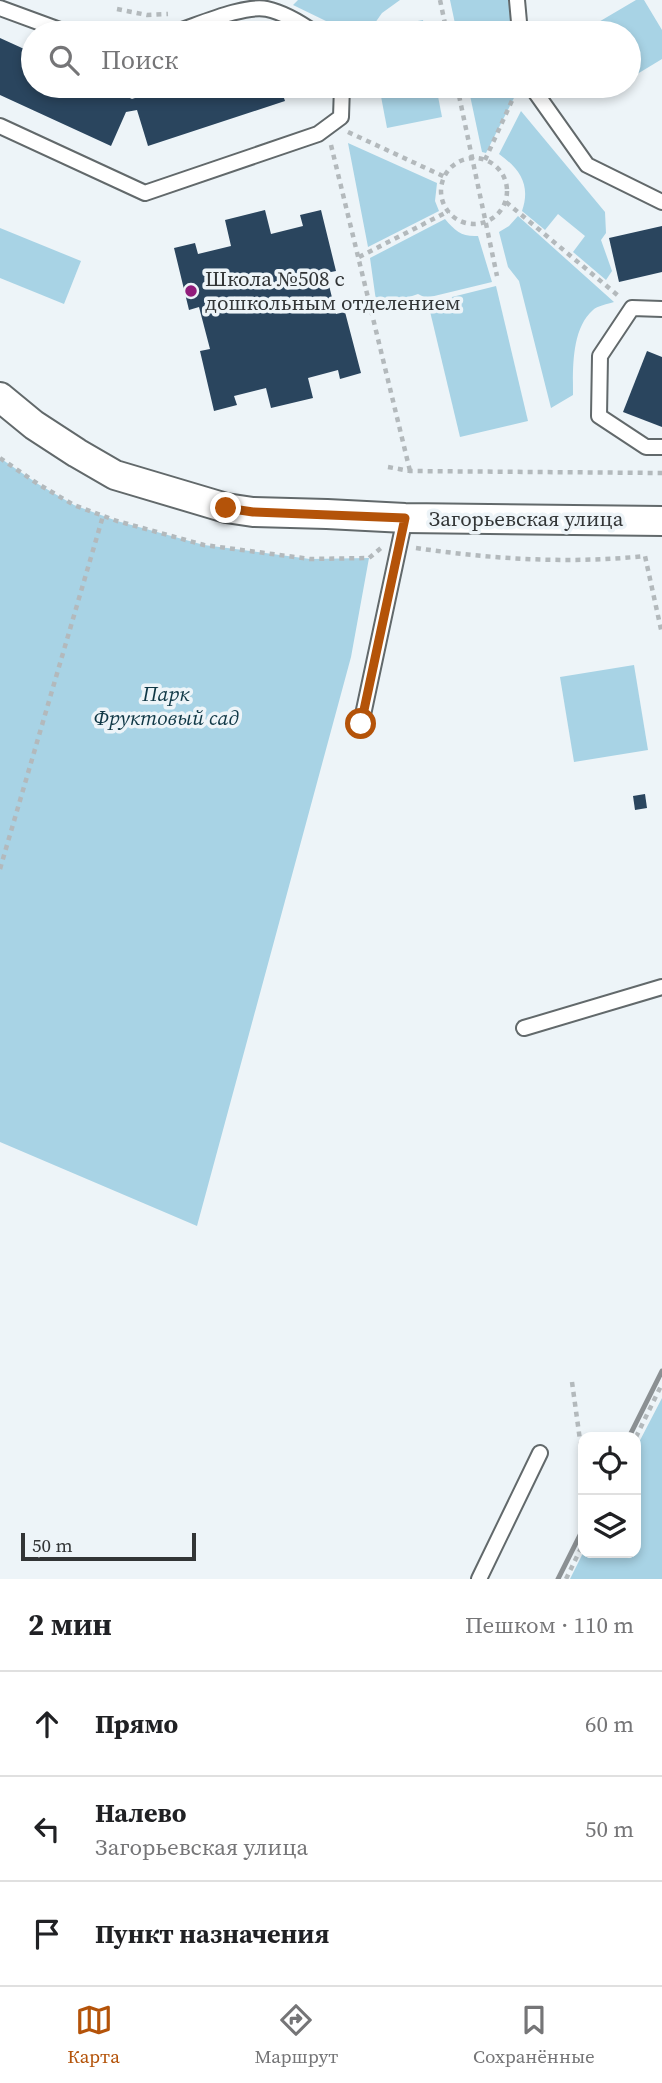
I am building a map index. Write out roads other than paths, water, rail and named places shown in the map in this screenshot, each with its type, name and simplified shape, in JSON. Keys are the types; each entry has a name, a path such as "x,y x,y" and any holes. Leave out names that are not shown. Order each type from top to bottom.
{"street":[{"name":"Загорьевская улица","path":"0,397 34,425 115,475 226,508 402,532 662,521"}],"lane":[{"path":"517,0 519,21"},
{"path":"0,8 35,21"},
{"path":"210,21 247,9 265,8 297,21"},
{"path":"0,126 145,193 318,134 341,117 342,98"},
{"path":"540,98 587,165 662,202"},
{"path":"662,309 632,307 600,356 599,416 646,447 662,447"},
{"path":"361,724 402,532"},
{"path":"524,1028 662,987"},
{"path":"479,1579 540,1453"}],"railway":[{"path":"632,1432 662,1371"},
{"path":"558,1579 578,1539"}],"place":[{"name":"Школа №508 с дошкольным отделением","path":"191,291"}],"park label":[{"name":"Парк Фруктовый сад","path":"166,706"}]}
